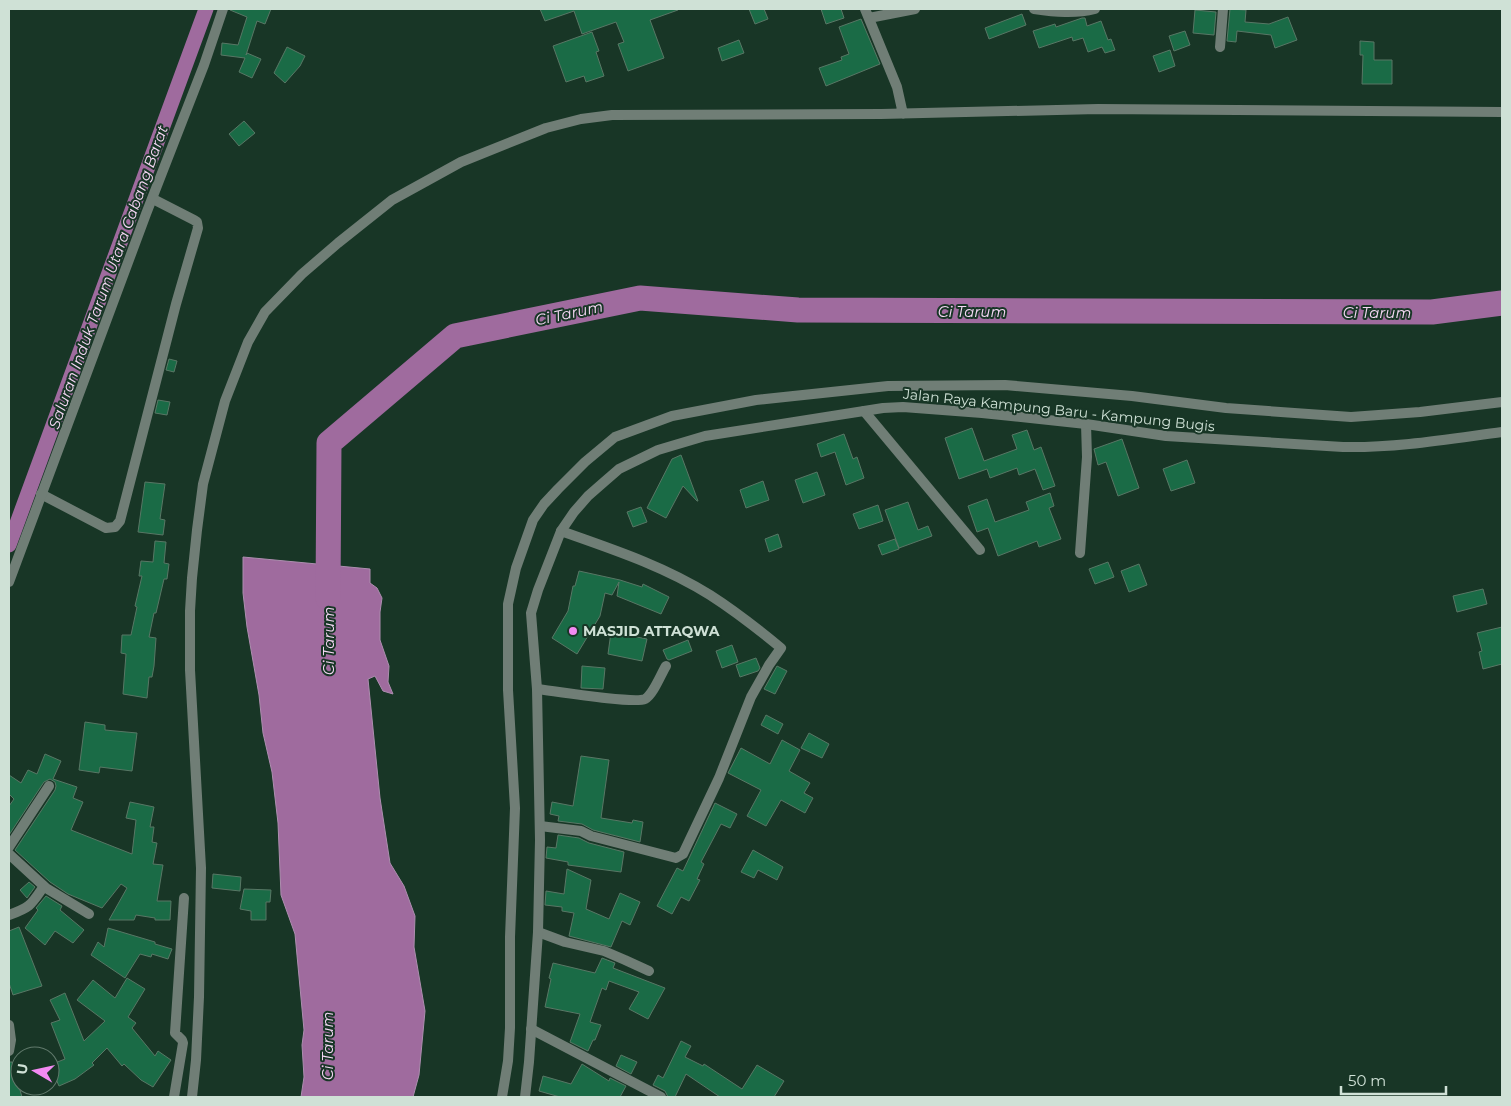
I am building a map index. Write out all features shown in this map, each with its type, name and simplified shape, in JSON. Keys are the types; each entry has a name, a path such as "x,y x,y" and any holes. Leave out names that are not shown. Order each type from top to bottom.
{"street":[{"path":"9,582 223,9"},
{"path":"903,114 897,87 867,14 915,9"},
{"path":"1034,9 1084,12 1095,9"},
{"path":"1220,47 1223,9"},
{"path":"192,1097 199,997 202,868 190,670 190,611 203,484 225,401 248,342 265,312 318,260 392,200 461,162 546,128 580,119 612,115 903,114 1098,109 1502,112"},
{"path":"41,494 106,528 115,528 120,521 173,313 198,228 197,222 192,218 153,199"},
{"path":"502,1097 508,1061 510,1028 510,937 515,808 508,690 508,604 516,568 533,520 558,489 585,462 615,437 672,416 756,400 888,386 1005,385 1132,396 1226,408 1351,417 1420,412 1502,402"},
{"name":"Jalan Raya Kampung Baru - Kampung Bugis","path":"525,1097 538,932 540,826 537,689 531,618 532,610 544,572 561,531 588,496 619,470 658,450 705,436 864,411 903,407 1086,424 1166,436 1371,448 1502,432"},
{"path":"864,411 980,550"},
{"path":"1080,553 1087,458 1086,424"},
{"path":"540,826 581,831 591,836 676,858 683,854 719,778 751,697 781,648 739,615 708,594 635,557 561,531"},
{"path":"537,689 622,700 645,699 650,695 666,666"},
{"path":"9,847 49,786"},
{"path":"9,854 44,886 89,914"},
{"path":"9,915 28,908 44,886"},
{"path":"174,1097 183,1043 175,1033 184,898"},
{"path":"538,932 565,942 604,951 648,971"},
{"path":"9,1025 11,1040 9,1052"},
{"path":"531,1029 661,1097"}],"water":[{"path":"243,557 370,569 370,583 377,588 382,598 380,640 389,666 388,682 393,694 383,691 375,676 368,679 380,798 390,863 404,886 415,916 414,947 425,1011 419,1075 413,1097 301,1097 304,1077 302,1045 304,1030 295,934 281,895 278,823 272,772 263,733 259,695 247,627 243,593"}],"building":[{"path":"230,9 271,9 265,24 257,21 246,55 247,53 261,59 252,78 239,72 245,58 221,55 222,43 238,45 247,17"},
{"path":"540,9 678,10 650,20 664,58 628,71 618,44 624,42 616,22 582,34 574,11 545,21"},
{"path":"749,9 764,9 768,19 755,24"},
{"path":"821,9 841,9 844,18 826,24"},
{"path":"1230,9 1246,10 1245,22 1269,24 1288,17 1297,40 1275,48 1271,35 1237,31 1236,42 1227,41"},
{"path":"1195,10 1216,12 1214,35 1193,33"},
{"path":"1022,14 1026,25 989,39 985,28"},
{"path":"1085,18 1087,26 1101,21 1108,40 1111,39 1115,50 1105,53 1102,47 1088,52 1083,38 1073,41 1072,37 1039,48 1033,31 1055,24 1056,27"},
{"path":"861,19 880,64 826,86 819,68 842,60 841,57 849,54 839,27"},
{"path":"1185,31 1190,45 1174,51 1169,36"},
{"path":"592,32 599,51 596,52 604,76 586,82 584,76 566,82 553,46"},
{"path":"739,40 744,53 722,61 718,48"},
{"path":"1360,41 1374,42 1374,60 1392,60 1392,84 1362,84 1363,55 1360,55"},
{"path":"287,47 305,56 300,66 285,83 274,73"},
{"path":"1170,50 1175,66 1159,72 1153,56"},
{"path":"244,121 255,133 239,146 229,134"},
{"path":"169,359 177,361 174,372 166,370"},
{"path":"158,400 170,402 167,415 155,413"},
{"path":"972,428 984,461 1017,449 1012,435 1027,430 1034,450 1041,447 1055,486 1043,490 1035,469 1019,475 1017,468 990,478 987,469 959,479 945,438"},
{"path":"844,434 853,459 857,457 864,478 846,485 835,452 821,457 817,444"},
{"path":"1122,439 1139,488 1118,496 1106,462 1098,465 1094,449"},
{"path":"681,455 698,501 683,486 666,518 647,508 672,459"},
{"path":"1187,460 1195,483 1171,491 1163,469"},
{"path":"817,472 825,495 803,503 795,480"},
{"path":"763,481 769,500 746,508 740,490"},
{"path":"145,482 165,484 160,519 165,520 163,535 138,532"},
{"path":"1050,493 1054,506 1049,508 1061,539 1039,547 1037,541 998,556 988,528 977,532 968,506 987,499 995,522 1029,510 1026,502"},
{"path":"908,502 918,530 928,526 932,536 899,548 885,510"},
{"path":"878,505 883,521 859,529 853,514"},
{"path":"641,507 647,522 633,527 627,512"},
{"path":"778,534 782,547 769,552 765,539"},
{"path":"895,539 899,549 882,555 878,545"},
{"path":"155,541 166,542 164,563 169,564 167,579 164,579 149,637 156,638 154,666 152,677 149,677 147,698 123,694 126,654 121,653 122,635 131,635 142,576 139,576 141,561 153,562"},
{"path":"1108,562 1114,577 1095,584 1089,569"},
{"path":"1139,564 1147,585 1129,592 1121,571"},
{"path":"579,571 642,587 643,584 669,597 661,614 617,596 619,582 612,595 605,593 600,616 577,654 552,638 568,611 573,586 575,586"},
{"path":"1483,589 1487,604 1457,612 1453,596"},
{"path":"1502,627 1502,664 1483,669 1479,652 1482,651 1477,633"},
{"path":"611,632 647,639 642,661 608,654"},
{"path":"688,640 692,651 669,660 667,659 663,650"},
{"path":"732,645 738,662 722,668 716,651"},
{"path":"756,658 760,668 758,671 740,677 736,665"},
{"path":"582,666 605,668 603,689 581,688"},
{"path":"777,666 787,671 775,694 764,689"},
{"path":"766,715 783,724 778,734 761,725"},
{"path":"85,722 105,725 105,730 137,733 132,771 100,767 99,773 79,770"},
{"path":"809,733 829,744 822,758 801,748"},
{"path":"782,740 800,750 789,771 810,783 804,793 813,798 805,813 781,800 766,826 747,816 761,790 728,773 741,748 770,764"},
{"path":"45,754 61,761 53,779 77,787 73,798 83,802 71,830 132,854 136,820 126,818 130,802 154,807 150,827 154,827 152,842 157,843 153,864 163,865 157,901 171,901 170,920 155,920 155,918 136,915 134,920 109,920 127,888 121,884 102,908 68,894 50,882 15,850 56,786 55,782 50,779 44,782 9,835 9,806 14,799 9,794 9,775 21,783 28,770 37,774"},
{"path":"581,756 609,760 601,818 632,823 633,820 643,822 640,842 593,830 582,824 558,821 559,816 550,814 552,802 573,806"},
{"path":"715,803 737,814 730,828 721,824 701,862 704,864 697,879 700,880 689,901 681,897 672,914 657,906 677,868 683,871"},
{"path":"558,835 579,838 589,843 624,852 621,872 568,865 568,862 546,858 547,847 556,848"},
{"path":"753,850 783,867 777,880 758,870 754,878 741,872"},
{"path":"567,869 591,880 586,909 609,919 620,893 640,902 630,925 622,921 611,947 569,936 574,913 562,911 562,907 545,905 546,891 564,894"},
{"path":"213,874 241,877 240,891 212,888"},
{"path":"29,882 35,887 27,898 20,890"},
{"path":"244,889 271,890 270,902 266,902 266,920 251,920 251,911 240,909"},
{"path":"46,896 62,906 60,910 84,930 73,943 55,931 45,945 25,928 38,910 36,908"},
{"path":"19,927 42,986 13,995 9,983 9,931"},
{"path":"108,928 172,949 168,959 152,954 151,957 140,954 125,978 91,955 98,942 104,947"},
{"path":"602,958 615,963 613,968 665,988 648,1019 629,1009 639,992 609,981 606,990 602,988 590,1022 601,1025 588,1051 570,1042 580,1014 545,1007 551,979 549,978 553,963 595,973"},
{"path":"127,978 145,989 128,1017 136,1023 132,1028 155,1056 158,1051 171,1060 153,1087 141,1080 124,1064 122,1066 107,1048 92,1063 94,1065 75,1079 60,1086 60,1061 65,1059 51,1023 60,1020 50,1000 65,993 84,1041 105,1021 77,1000 93,980 115,998"},
{"path":"681,1041 691,1046 685,1057 703,1066 704,1064 742,1089 757,1065 784,1081 774,1097 720,1097 686,1074 675,1097 668,1097 665,1091 653,1085 658,1075 663,1078"},
{"path":"621,1055 637,1062 631,1074 616,1066"},
{"path":"10,1062 10,1096 22,1097 9,1097"},
{"path":"582,1064 609,1081 610,1078 626,1086 620,1097 560,1097 539,1091 543,1076 571,1084"}],"waterway":[{"name":"Saluran Induk Tarum Utara Cabang Barat","path":"9,545 206,9"},
{"name":"Ci Tarum","path":"328,598 329,443 455,336 640,298 798,310 1432,312 1502,303"}],"place":[{"name":"MASJID ATTAQWA","path":"573,631"}]}
